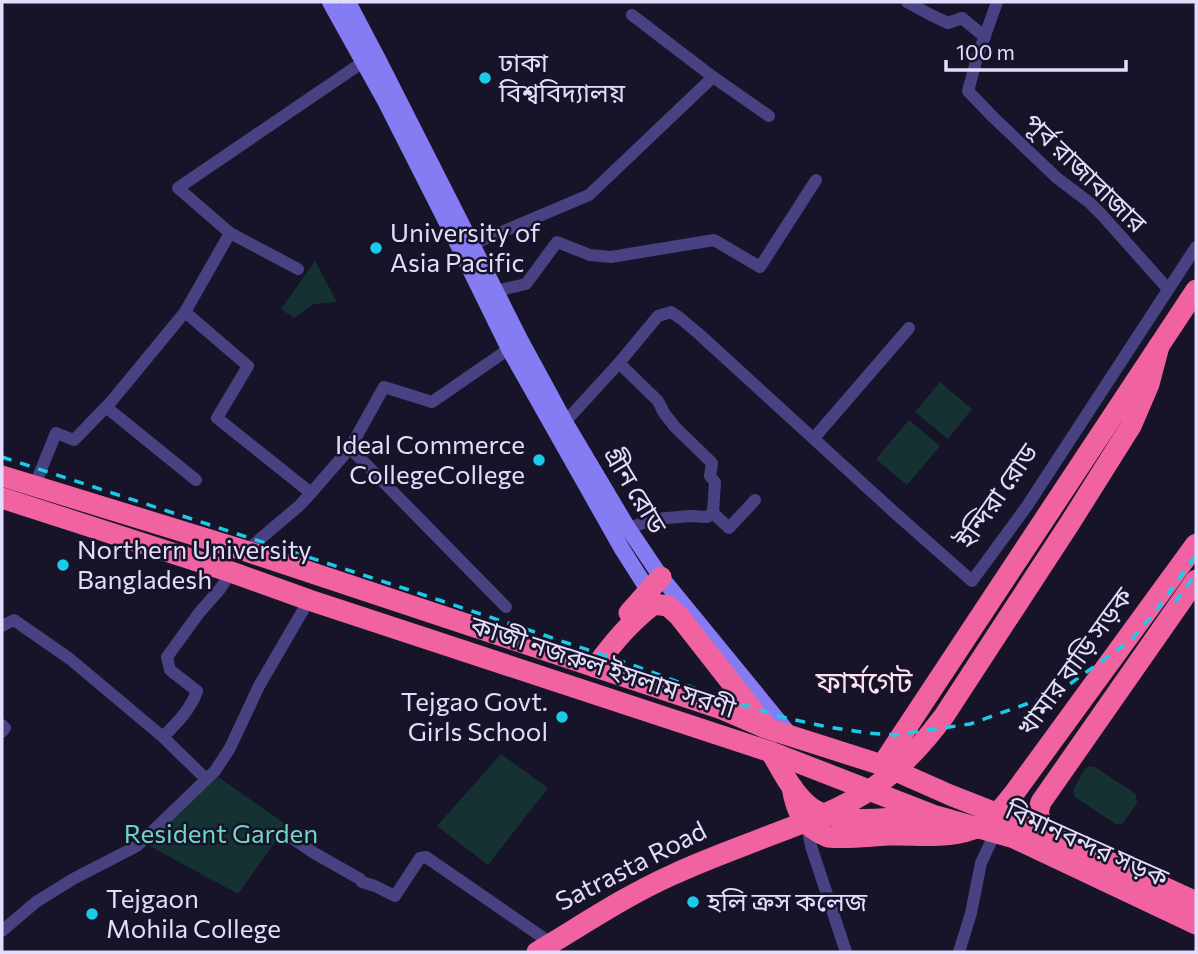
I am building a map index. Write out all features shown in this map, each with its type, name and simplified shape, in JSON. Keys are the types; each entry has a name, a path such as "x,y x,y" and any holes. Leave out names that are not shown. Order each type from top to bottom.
{"highway":[{"name":"ইন্দিরা রোড","path":"882,765 1196,290"},
{"path":"541,946 669,877 851,802 889,775 932,733 1070,523 1131,426 1149,384 1159,346"},
{"name":"কাজী নজরুল ইসলাম সরণী","path":"2,476 246,551 882,765"},
{"name":"কাজী নজরুল ইসলাম সরণী","path":"2,498 771,752 933,815 990,824"},
{"name":"খামার বাড়ি সড়ক","path":"990,824 1196,544"},
{"path":"1044,832 1038,812 1041,802 1196,580"},
{"path":"589,666 654,583"},
{"path":"589,666 639,615 654,604 668,606 679,616 766,727"},
{"path":"771,752 792,787 815,811 858,820 933,815"},
{"name":"বিমানবন্দর সড়ক","path":"882,765 950,795 1014,838 1124,879 1196,902"},
{"path":"792,787 803,821 828,838 938,835 990,824"},
{"name":"বিমানবন্দর সড়ক","path":"990,824 1044,832 1196,924"}],"main road":[{"name":"গ্রীন রোড","path":"330,2 467,246 496,291 565,422 628,528 654,583"},
{"name":"গ্রীন রোড","path":"348,2 467,246 509,349 622,549 791,736"},
{"name":"Satrasta Road","path":"522,952 541,946 643,883 690,859 776,828 807,825"}],"street":[{"path":"907,2 948,23 962,18 985,37 998,2"},
{"path":"632,15 769,116"},
{"name":"পূর্ব রাজাবাজার","path":"985,37 968,91 1057,178 1090,203 1168,289"},
{"path":"298,269 230,233 178,188 363,62"},
{"path":"467,246 589,195 713,77"},
{"path":"496,291 526,284 556,242 590,255 611,257 714,240 760,267 816,180"},
{"path":"34,487 56,433 74,440 106,407 186,312 230,233"},
{"name":"ইন্দিরা রোড","path":"619,363 658,316 671,312 972,581 1027,506 1196,247"},
{"path":"186,312 248,366 217,418 311,493"},
{"path":"814,438 909,328"},
{"path":"246,551 293,511 350,448 384,387 432,402 509,349"},
{"path":"565,422 619,363 658,401 676,427 712,463 710,476 715,482 713,513"},
{"path":"106,407 196,480"},
{"path":"350,448 506,607"},
{"path":"713,513 729,528 755,500"},
{"path":"628,528 656,519 707,517 713,513"},
{"path":"163,737 191,704 197,691 170,670 167,657 231,572"},
{"path":"972,581 993,598"},
{"path":"2,931 45,896 137,846 215,771 230,748 259,686 309,600"},
{"path":"2,626 13,620 70,659 163,737 206,779"},
{"path":"2,725 5,728 2,732"},
{"path":"959,952 971,913 990,824"},
{"path":"807,825 811,846 846,952"},
{"path":"289,836 362,882 395,897 420,859 426,857 541,946"}],"green space":[{"path":"315,261 337,302 314,304 294,318 281,309"},
{"path":"940,382 972,409 948,439 915,412"},
{"path":"909,420 940,446 907,485 876,459"},
{"path":"501,754 548,788 488,865 437,826"},
{"path":"1089,766 1095,767 1136,794 1137,803 1123,823 1117,825 1075,797 1073,790"},
{"name":"Resident Garden","path":"218,777 287,825 238,894 144,843"}],"railway":[{"path":"2,457 630,664 721,698 786,718 868,733 895,735 970,724 1060,691 1131,640 1196,555"},
{"path":"1175,602 1196,574"}],"place":[{"name":"ঢাকা বিশ্ববিদ্যালয়","path":"485,78"},
{"name":"University of Asia Pacific","path":"376,248"},
{"name":"Ideal Commerce CollegeCollege","path":"539,460"},
{"name":"Northern University Bangladesh","path":"63,565"},
{"name":"Tejgao Govt. Girls School","path":"562,717"},
{"name":"হলি ক্রস কলেজ","path":"693,902"},
{"name":"Tejgaon Mohila College","path":"92,914"}],"district":[{"name":"ফার্মগেট","path":"864,683"}]}
